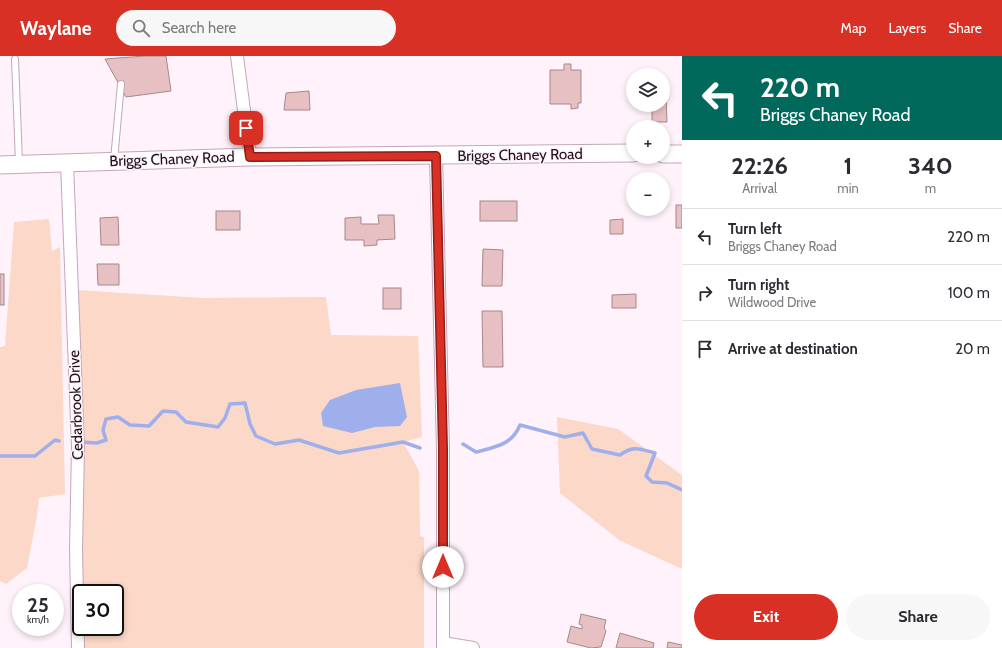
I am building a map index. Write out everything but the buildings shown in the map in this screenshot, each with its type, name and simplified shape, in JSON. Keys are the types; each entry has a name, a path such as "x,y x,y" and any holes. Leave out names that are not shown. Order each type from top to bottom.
{"main road":[{"name":"Briggs Chaney Road","path":"0,165 250,157 626,153"},
{"path":"670,154 682,154"}],"street":[{"path":"237,56 250,157"},
{"path":"436,156 443,449 443,645 473,648"},
{"name":"Cedarbrook Drive","path":"67,163 78,447 76,550 78,648"}],"lane":[{"path":"15,58 20,165"},
{"path":"114,161 121,84"}],"shaded area":[{"path":"49,219 52,251 60,247 65,494 39,498 27,568 6,584 0,581 0,347 5,346 14,222"},
{"path":"76,290 203,298 326,297 331,335 418,336 422,437 403,442 419,471 420,536 424,537 424,648 79,648 79,636 124,636 124,584 78,584"},
{"path":"557,417 618,429 682,475 682,569 619,540 560,493"}],"water":[{"path":"400,383 407,417 400,426 375,427 352,433 323,426 321,413 330,400 356,390"}],"waterway":[{"path":"81,442 97,443 106,440 103,430 106,419 118,417 130,425 149,426 163,411 176,412 186,422 218,427 225,418 230,404 245,403 250,424 256,436 275,444 299,440 339,453 403,442 420,448"},
{"path":"463,444 476,452 496,447 508,441 517,432 520,425 565,437 583,433 592,449 620,455 633,449 641,449 655,453 646,476 652,482 667,483 682,490"},
{"path":"0,456 35,456 55,440 59,441"}],"route":[{"path":"246,128 250,157 436,156 443,449 443,567"}]}
